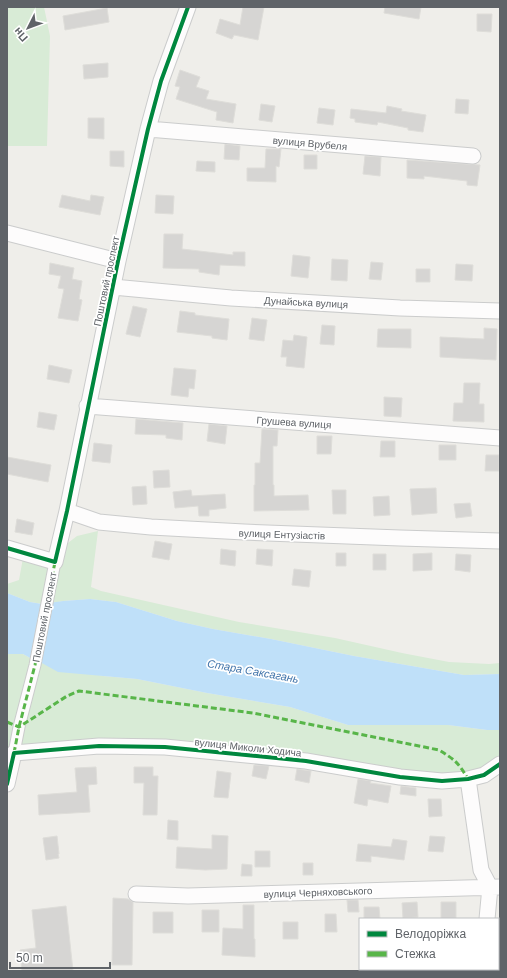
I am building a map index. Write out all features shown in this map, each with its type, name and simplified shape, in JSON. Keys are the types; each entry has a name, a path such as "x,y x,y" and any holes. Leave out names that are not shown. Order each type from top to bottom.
{"street":[{"name":"Поштовий проспект","path":"7,784 19,727 35,665 87,406 148,129 161,81 188,7"},
{"name":"вулиця Врубеля","path":"148,129 473,156"},
{"path":"7,232 118,261"},
{"name":"Дунайська вулиця","path":"113,287 238,299 400,308 500,311"},
{"name":"Грушева вулиця","path":"87,406 500,438"},
{"name":"вулиця Ентузіастів","path":"66,511 99,522 151,527 500,541"},
{"path":"7,548 55,562"},
{"name":"вулиця Миколи Ходича","path":"14,753 99,746 165,746 306,761 400,777 442,781 468,779 484,775 500,764"},
{"path":"468,779 481,870 495,887 487,918"},
{"name":"вулиця Черняховського","path":"136,894 188,896 495,887"}],"green space":[{"path":"7,7 44,7 50,36 47,146 7,146"},
{"path":"98,531 91,587 101,591 239,622 335,638 449,662 489,664 500,663 500,674 464,675 354,656 177,621 116,602 90,599 52,603 64,546 77,536"},
{"path":"23,558 50,568 43,604 30,602 7,593 7,584 19,580"},
{"path":"7,654 23,654 32,659 10,753 7,752"},
{"path":"40,661 103,676 137,679 290,707 348,725 448,725 487,730 500,730 500,764 468,779 165,747 19,753"}],"water":[{"name":"Стара Саксагань","path":"7,593 30,602 42,604 90,599 116,602 177,621 354,656 464,675 500,674 500,730 487,730 448,725 348,725 290,707 137,679 58,672 23,654 7,654"}],"building":[{"path":"243,7 264,7 258,40 234,35 232,39 216,33 220,19 240,25"},
{"path":"385,7 421,7 419,19 384,13"},
{"path":"107,8 109,22 65,30 63,16"},
{"path":"477,14 492,14 491,32 477,31"},
{"path":"108,63 108,77 84,79 83,65"},
{"path":"180,70 200,77 196,87 209,91 206,99 236,104 233,123 216,120 217,112 176,99 180,87 175,86"},
{"path":"456,99 469,100 468,114 455,113"},
{"path":"261,104 275,106 272,122 259,120"},
{"path":"387,106 402,109 401,111 426,115 423,132 408,130 408,128 378,122 377,125 355,122 355,119 350,118 351,109 386,113"},
{"path":"319,108 335,110 333,125 317,123"},
{"path":"88,118 104,118 104,139 88,138"},
{"path":"225,144 240,146 239,160 224,159"},
{"path":"266,149 281,149 279,167 276,166 276,182 247,181 247,168 265,168"},
{"path":"110,151 124,151 124,167 110,166"},
{"path":"304,155 317,155 317,169 304,169"},
{"path":"365,156 381,157 380,176 363,174"},
{"path":"407,160 480,165 477,186 467,185 467,181 424,176 424,179 407,178"},
{"path":"197,161 215,162 215,172 196,171"},
{"path":"62,195 90,201 91,195 104,197 100,215 59,207"},
{"path":"156,195 174,196 173,214 155,213"},
{"path":"164,234 183,234 182,249 233,255 233,252 245,252 245,266 220,265 219,275 199,272 199,269 163,268"},
{"path":"293,255 310,257 308,278 291,276"},
{"path":"332,259 348,260 347,281 331,280"},
{"path":"371,262 383,263 381,280 369,279"},
{"path":"50,263 74,268 72,279 82,281 79,299 82,300 78,321 58,318 64,289 58,288 61,276 49,274"},
{"path":"456,264 473,265 472,281 455,280"},
{"path":"416,269 430,269 430,282 416,282"},
{"path":"133,306 147,309 140,337 126,334"},
{"path":"180,311 195,313 195,315 229,319 227,340 212,338 212,336 177,332"},
{"path":"252,318 267,320 264,341 249,339"},
{"path":"322,325 335,326 334,345 320,344"},
{"path":"484,328 497,329 496,360 440,357 440,337 484,339"},
{"path":"378,329 411,329 411,348 377,347"},
{"path":"294,335 307,337 304,368 286,366 287,357 281,357 283,340 293,341"},
{"path":"49,365 72,370 69,383 47,379"},
{"path":"174,368 196,370 194,389 189,388 188,397 171,395"},
{"path":"464,383 480,383 479,404 484,404 484,422 453,421 454,403 463,403"},
{"path":"384,397 402,398 401,417 384,416"},
{"path":"39,412 57,415 54,430 37,427"},
{"path":"136,419 183,423 182,440 166,438 166,435 135,434"},
{"path":"209,424 227,426 225,444 207,441"},
{"path":"262,429 278,430 277,446 273,446 274,496 308,495 309,510 254,511 255,463 260,463"},
{"path":"317,436 332,436 331,454 317,454"},
{"path":"381,441 395,441 395,457 380,457"},
{"path":"94,443 112,445 110,463 92,461"},
{"path":"439,445 456,445 456,460 439,460"},
{"path":"486,455 499,455 499,471 485,471"},
{"path":"7,457 51,465 48,482 7,474"},
{"path":"169,470 170,487 154,488 153,471"},
{"path":"146,486 147,504 133,505 132,487"},
{"path":"436,488 437,513 412,515 410,489"},
{"path":"191,490 192,496 225,494 226,508 209,510 209,516 199,516 198,506 175,508 173,492"},
{"path":"332,490 346,490 346,514 333,514"},
{"path":"389,496 390,515 374,516 373,497"},
{"path":"470,503 472,516 456,518 454,504"},
{"path":"17,519 34,523 32,535 15,532"},
{"path":"155,541 172,544 169,560 152,557"},
{"path":"221,549 236,551 235,566 220,564"},
{"path":"257,549 273,550 272,566 256,564"},
{"path":"336,553 346,553 346,566 336,566"},
{"path":"432,553 432,570 413,571 413,554"},
{"path":"373,554 386,554 386,570 373,570"},
{"path":"456,554 471,555 470,572 455,570"},
{"path":"294,569 311,571 309,587 292,585"},
{"path":"254,765 269,766 266,779 252,776"},
{"path":"96,767 97,784 88,785 90,812 39,815 38,795 77,792 75,768"},
{"path":"134,767 153,767 153,776 158,776 157,815 143,815 144,783 134,783"},
{"path":"297,769 311,771 309,783 295,780"},
{"path":"217,771 231,773 228,798 214,797"},
{"path":"358,779 371,781 370,783 391,786 388,803 368,799 367,806 354,803"},
{"path":"401,786 416,788 416,796 400,794"},
{"path":"428,799 441,799 442,816 429,817"},
{"path":"168,820 178,821 178,840 167,839"},
{"path":"212,835 228,836 227,869 205,870 176,868 177,847 212,849"},
{"path":"57,836 59,858 46,860 43,838"},
{"path":"430,836 445,837 443,852 428,851"},
{"path":"393,839 407,841 404,860 371,856 371,862 356,861 358,844 391,847"},
{"path":"255,851 270,851 270,867 255,867"},
{"path":"303,863 313,863 313,875 303,875"},
{"path":"242,864 252,865 252,876 241,876"},
{"path":"113,898 128,899 133,902 132,965 112,965"},
{"path":"347,900 358,900 359,912 348,912"},
{"path":"417,902 418,917 403,918 402,903"},
{"path":"441,902 456,902 456,918 441,918"},
{"path":"243,905 254,905 255,957 222,955 223,928 243,929"},
{"path":"66,906 73,971 22,971 20,950 36,948 32,910"},
{"path":"364,907 379,907 380,918 364,918"},
{"path":"202,910 219,910 219,932 202,932"},
{"path":"153,912 173,912 173,933 153,933"},
{"path":"325,914 336,914 337,932 325,932"},
{"path":"283,922 298,922 298,939 283,939"}],"marked path":[{"path":"14,753 35,665 55,562"},
{"path":"7,722 19,727 67,696 79,691 253,713 439,750 456,762 468,779"}],"cycle path":[{"path":"7,548 55,562 67,511 118,261 148,129 161,81 188,7"},
{"path":"7,784 14,753 99,746 165,747 306,761 400,777 442,781 468,779 484,775 500,764"}]}
